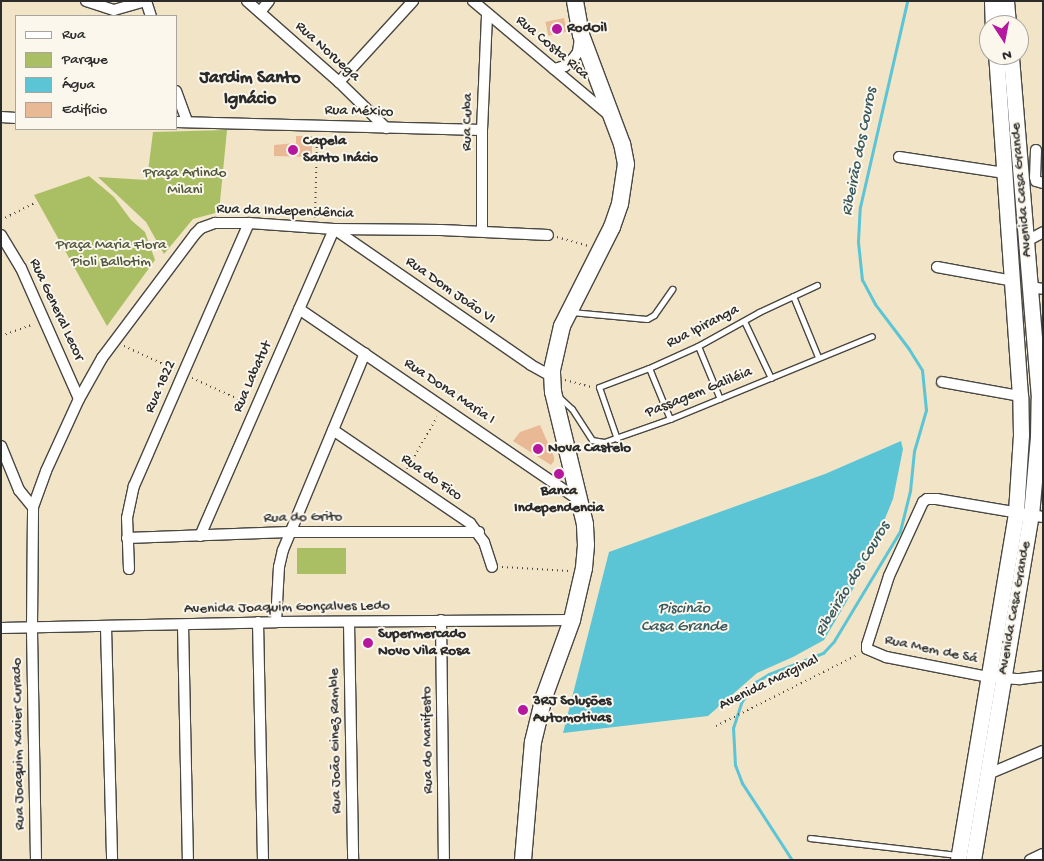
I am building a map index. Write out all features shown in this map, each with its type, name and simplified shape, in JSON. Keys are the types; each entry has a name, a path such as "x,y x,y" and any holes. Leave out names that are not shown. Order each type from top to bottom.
{"main road":[{"path":"523,860 533,742 544,697 572,620 583,575 586,546 580,501 552,384 556,345 568,312 612,227 620,204 626,164 622,144 581,35 575,1"},
{"path":"992,1 993,15"},
{"path":"1006,1 1007,15"},
{"name":"Avenida Casa Grande","path":"973,860 986,776 1016,512 1020,396 997,65"},
{"name":"Avenida Casa Grande","path":"958,858 996,678 1037,516 1041,398 1037,288 1027,241 1012,65"}],"street":[{"path":"86,1 114,10 146,1 151,15"},
{"name":"Rua Noruega","path":"247,1 339,82 386,128"},
{"path":"260,12 269,1"},
{"path":"339,82 413,1"},
{"name":"Rua Costa Rica","path":"473,1 612,118"},
{"name":"Rua Cuba","path":"482,231 482,130 487,14"},
{"path":"554,69 565,66 573,59 578,52 581,35"},
{"path":"178,103 181,122"},
{"path":"1,117 15,118"},
{"name":"Rua México","path":"181,122 482,130"},
{"path":"1036,150 1039,180"},
{"path":"899,157 1005,173"},
{"name":"Rua da Independência","path":"32,627 33,507 79,399 113,341 200,228 215,223 250,223 315,226 334,230 482,231 548,235"},
{"name":"Rua 1822","path":"129,569 127,538 129,502 134,486 250,223"},
{"name":"Rua Labatut","path":"200,536 334,230"},
{"name":"Rua Dom João VI","path":"334,230 531,365 552,384"},
{"path":"1027,241 1043,232"},
{"name":"Rua General Lecor","path":"1,235 21,268 46,320 79,399"},
{"path":"936,267 1013,281"},
{"name":"Rua Dona Maria I","path":"300,309 580,501"},
{"path":"276,622 279,567 289,532 365,353"},
{"path":"942,382 1020,396"},
{"name":"Rua do Fico","path":"333,430 403,476 479,532"},
{"path":"1,446 19,490 33,507"},
{"path":"867,649 875,615 923,502 930,498 937,498 1037,516"},
{"name":"Rua do Grito","path":"127,538 289,532 479,532"},
{"path":"479,532 492,567"},
{"name":"Rua do Manifesto","path":"441,620 444,860"},
{"name":"Avenida Joaquim Gonçalves Ledo","path":"1,628 258,622 572,620"},
{"path":"258,622 263,860"},
{"name":"Rua João Ginez Ramble","path":"349,622 353,860"},
{"path":"183,625 188,860"},
{"name":"Rua Joaquim Xavier Curado","path":"32,627 36,860"},
{"path":"106,627 112,860"},
{"name":"Rua Mem de Sá","path":"867,649 886,657 996,678 1043,676"},
{"path":"986,776 1043,751"},
{"path":"1030,860 1043,854"}],"lane":[{"name":"Rua Ipiranga","path":"599,386 649,368 698,346 792,296 817,285"},
{"path":"568,312 647,318 654,315 672,289"},
{"path":"792,296 818,357"},
{"path":"744,321 771,378"},
{"name":"Passagem Galiléia","path":"552,384 572,409 592,440 604,442 670,419 872,336"},
{"path":"698,346 720,399"},
{"path":"649,368 670,419"},
{"path":"599,386 617,438"},
{"path":"810,838 958,858"}],"path":[{"path":"315,226 318,126"},
{"path":"1,220 35,203"},
{"path":"548,235 593,248"},
{"path":"1,336 46,320"},
{"path":"552,384 599,386"},
{"path":"403,476 444,406"},
{"path":"492,567 577,571"},
{"name":"Avenida Marginal","path":"716,726 867,649"}],"green space":[{"name":"Praça Arlindo Milani","path":"227,130 219,212 193,219 164,254 146,222 98,177 147,180 153,132"},
{"name":"Praça Maria Flora Pioli Ballotim","path":"89,176 114,197 131,220 145,232 155,260 107,326 34,195"},
{"path":"297,548 346,548 346,574 297,574"}],"water":[{"name":"Piscinão Casa Grande","path":"901,441 903,449 893,499 870,555 847,601 824,640 793,657 757,673 708,716 563,733 609,552 825,474"}],"building":[{"name":"RodOil","path":"564,18 567,32 548,36 545,22"},
{"name":"Capela Santo Inácio","path":"296,136 312,136 312,157 274,156 274,145 296,143"},
{"name":"Nova Castelo","path":"540,425 554,457 551,465 513,441 520,432"}],"waterway":[{"name":"Ribeirão dos Couros","path":"792,860 742,783 735,765 733,728 742,701 756,682 769,674 823,653 834,641 900,531 910,491 914,451 926,410 922,370 909,349 875,304 862,280 858,241 860,207 907,1"}],"place":[{"name":"RodOil","path":"557,29"},
{"name":"Capela Santo Inácio","path":"293,150"},
{"name":"Nova Castelo","path":"538,449"},
{"name":"Banca Independencia","path":"559,474"},
{"name":"Supermercado Novo Vila Rosa","path":"368,643"},
{"name":"3RJ Soluções Automotivas","path":"523,710"}],"district":[{"name":"Jardim Santo Ignácio","path":"250,90"}]}
